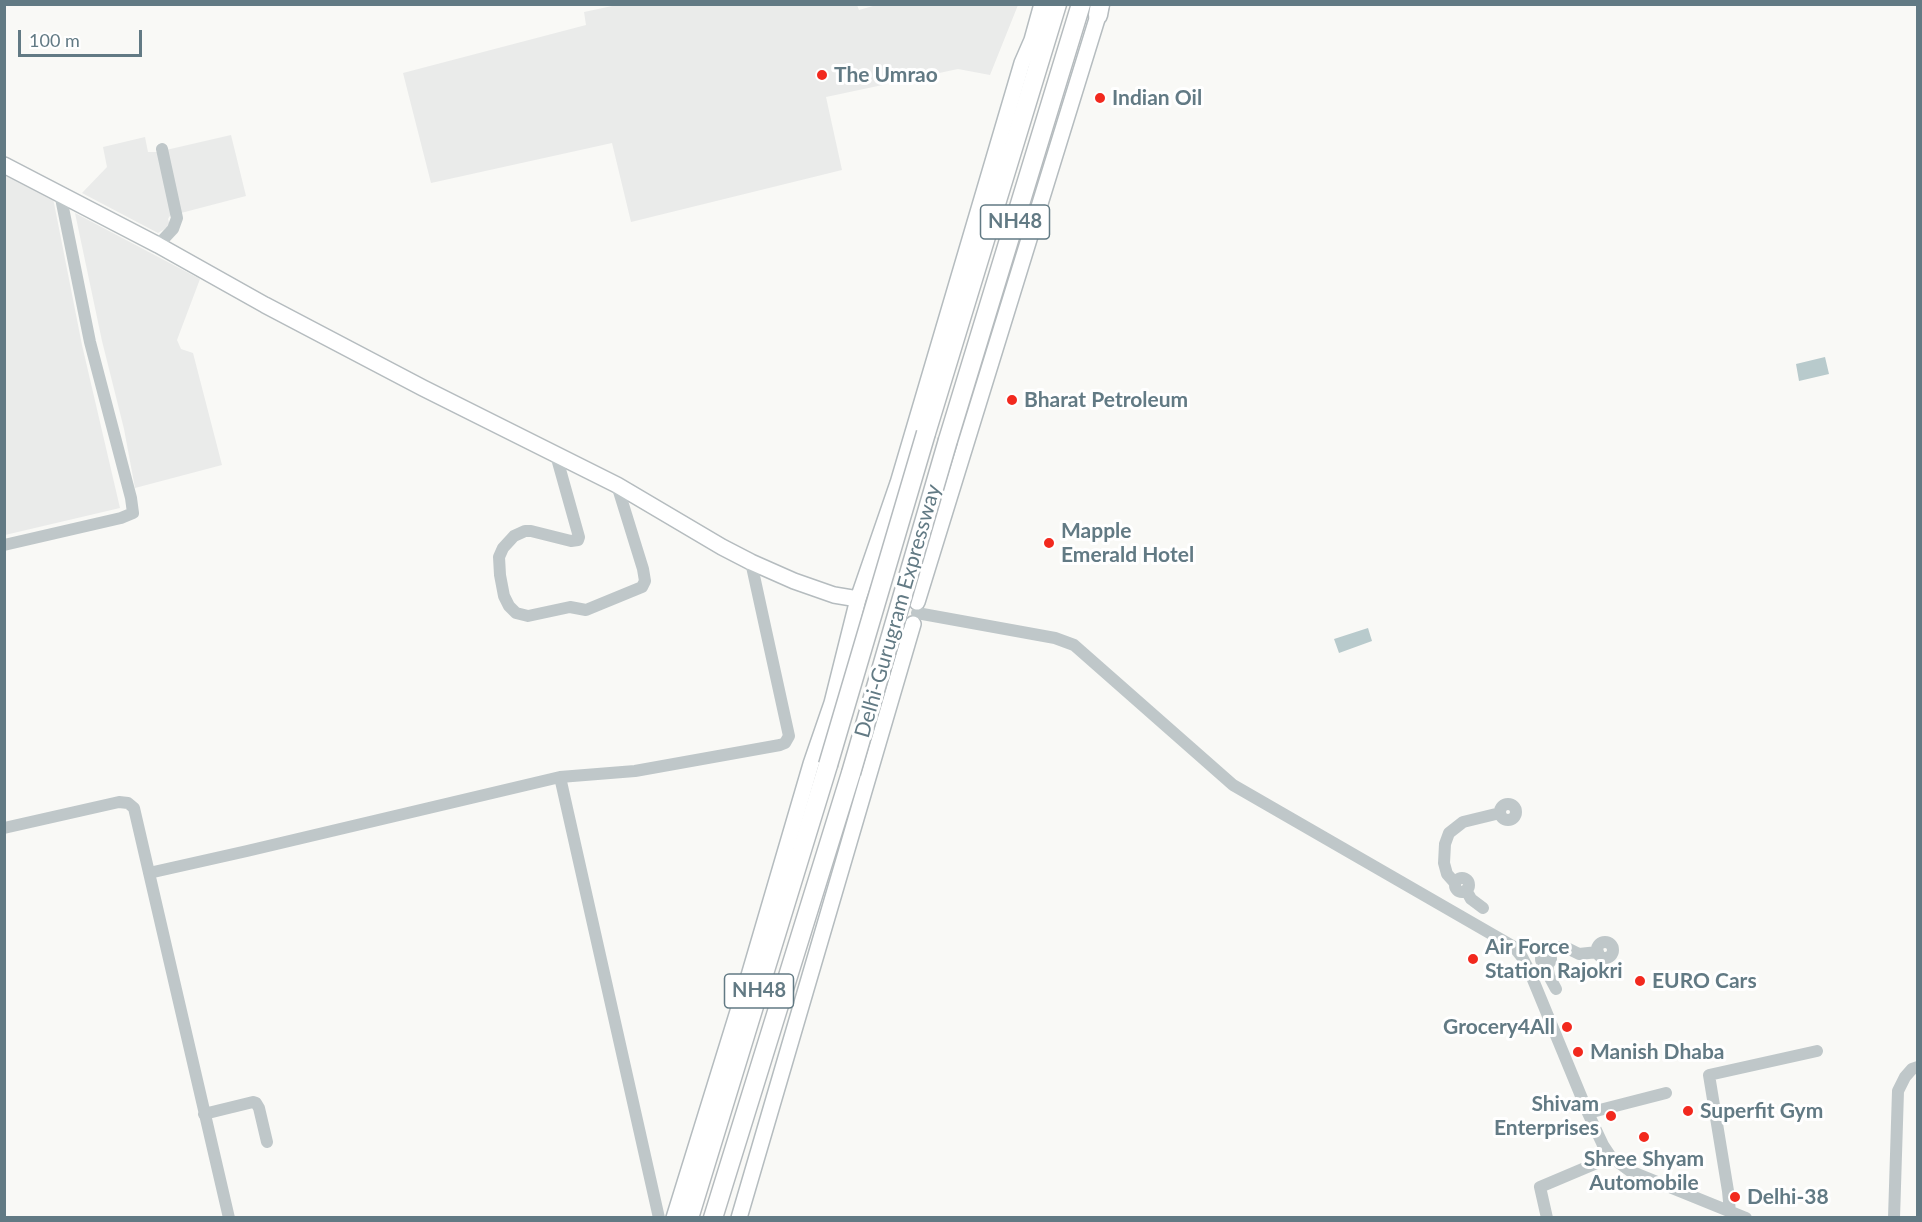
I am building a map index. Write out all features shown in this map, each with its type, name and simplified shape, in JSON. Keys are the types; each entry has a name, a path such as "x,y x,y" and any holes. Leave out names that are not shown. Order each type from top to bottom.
{"highway":[{"name":"Delhi-Gurugram Expressway","path":"689,1218 1057,4"},
{"name":"Delhi-Gurugram Expressway","path":"713,1218 851,773 948,440 1081,4"}],"main road":[{"path":"674,1218 721,1069 811,764 832,703 858,600 898,483 926,381 1042,4"},
{"path":"738,1218 948,502 1100,8"},
{"path":"4,165 158,244 275,310 617,485 751,562 794,581 834,595 858,600"},
{"path":"898,483 898,494 902,504 915,513 926,515 936,513 948,502"},
{"path":"884,578 896,579 907,585 914,594 916,613 902,635 890,639 878,638 867,632 860,623 858,600 873,582 884,578"},
{"path":"832,703 840,696 855,697 878,706 887,714"}],"street":[{"path":"158,244 173,229 177,218 162,149"},
{"path":"4,545 122,518 133,513 90,342 60,194"},
{"path":"556,455 579,537 578,540 571,541 525,531 507,543 499,557 500,575 508,606 516,613 528,616 570,607 591,609 642,587 645,574 617,485"},
{"path":"149,873 560,777 652,768 780,745 788,740 789,736 751,562"},
{"path":"916,613 1056,638 1074,645 1233,785 1514,947 1522,957 1588,1113 1611,1157 1630,1171 1746,1218"},
{"path":"560,777 660,1218"},
{"path":"4,828 119,802 128,803 134,808 229,1218"},
{"path":"1483,908 1447,874 1444,863 1445,844 1449,833 1462,822 1500,813"},
{"path":"1450,910 1460,888"},
{"path":"1556,989 1545,959 1550,950 1557,947 1579,954 1598,952"},
{"path":"1522,957 1545,959"},
{"path":"1730,1212 1709,1075 1817,1052"},
{"path":"1894,1218 1898,1091 1905,1077 1917,1067"},
{"path":"1588,1113 1666,1092"},
{"path":"204,1114 256,1103 267,1142"},
{"path":"1547,1218 1540,1186 1611,1157"}],"shaded area":[{"path":"880,4 1018,5 990,75 958,69 826,97 842,170 631,222 612,143 431,183 403,73 586,25 584,12 617,5 857,5 859,10"},
{"path":"231,135 246,196 181,213 166,150"},
{"path":"145,137 148,152 158,152 171,214 168,219 170,226 158,233 82,193 107,167 103,147"},
{"path":"4,175 53,198 82,345 120,508 5,535"},
{"path":"75,213 200,279 177,340 181,349 193,353 222,465 135,488 124,429 102,341"},
{"path":"1825,357 1829,374 1799,381 1796,364"},
{"path":"1368,628 1372,641 1339,653 1334,639"}],"place":[{"name":"The Umrao","path":"822,75"},
{"name":"Indian Oil","path":"1100,98"},
{"name":"Bharat Petroleum","path":"1012,400"},
{"name":"Mapple Emerald Hotel","path":"1049,543"},
{"name":"Air Force Station Rajokri","path":"1473,959"},
{"name":"EURO Cars","path":"1640,981"},
{"name":"Grocery4All","path":"1567,1027"},
{"name":"Manish Dhaba","path":"1578,1052"},
{"name":"Superfit Gym","path":"1688,1111"},
{"name":"Shivam Enterprises","path":"1611,1116"},
{"name":"Shree Shyam Automobile","path":"1644,1137"},
{"name":"Delhi-38","path":"1735,1197"}]}
